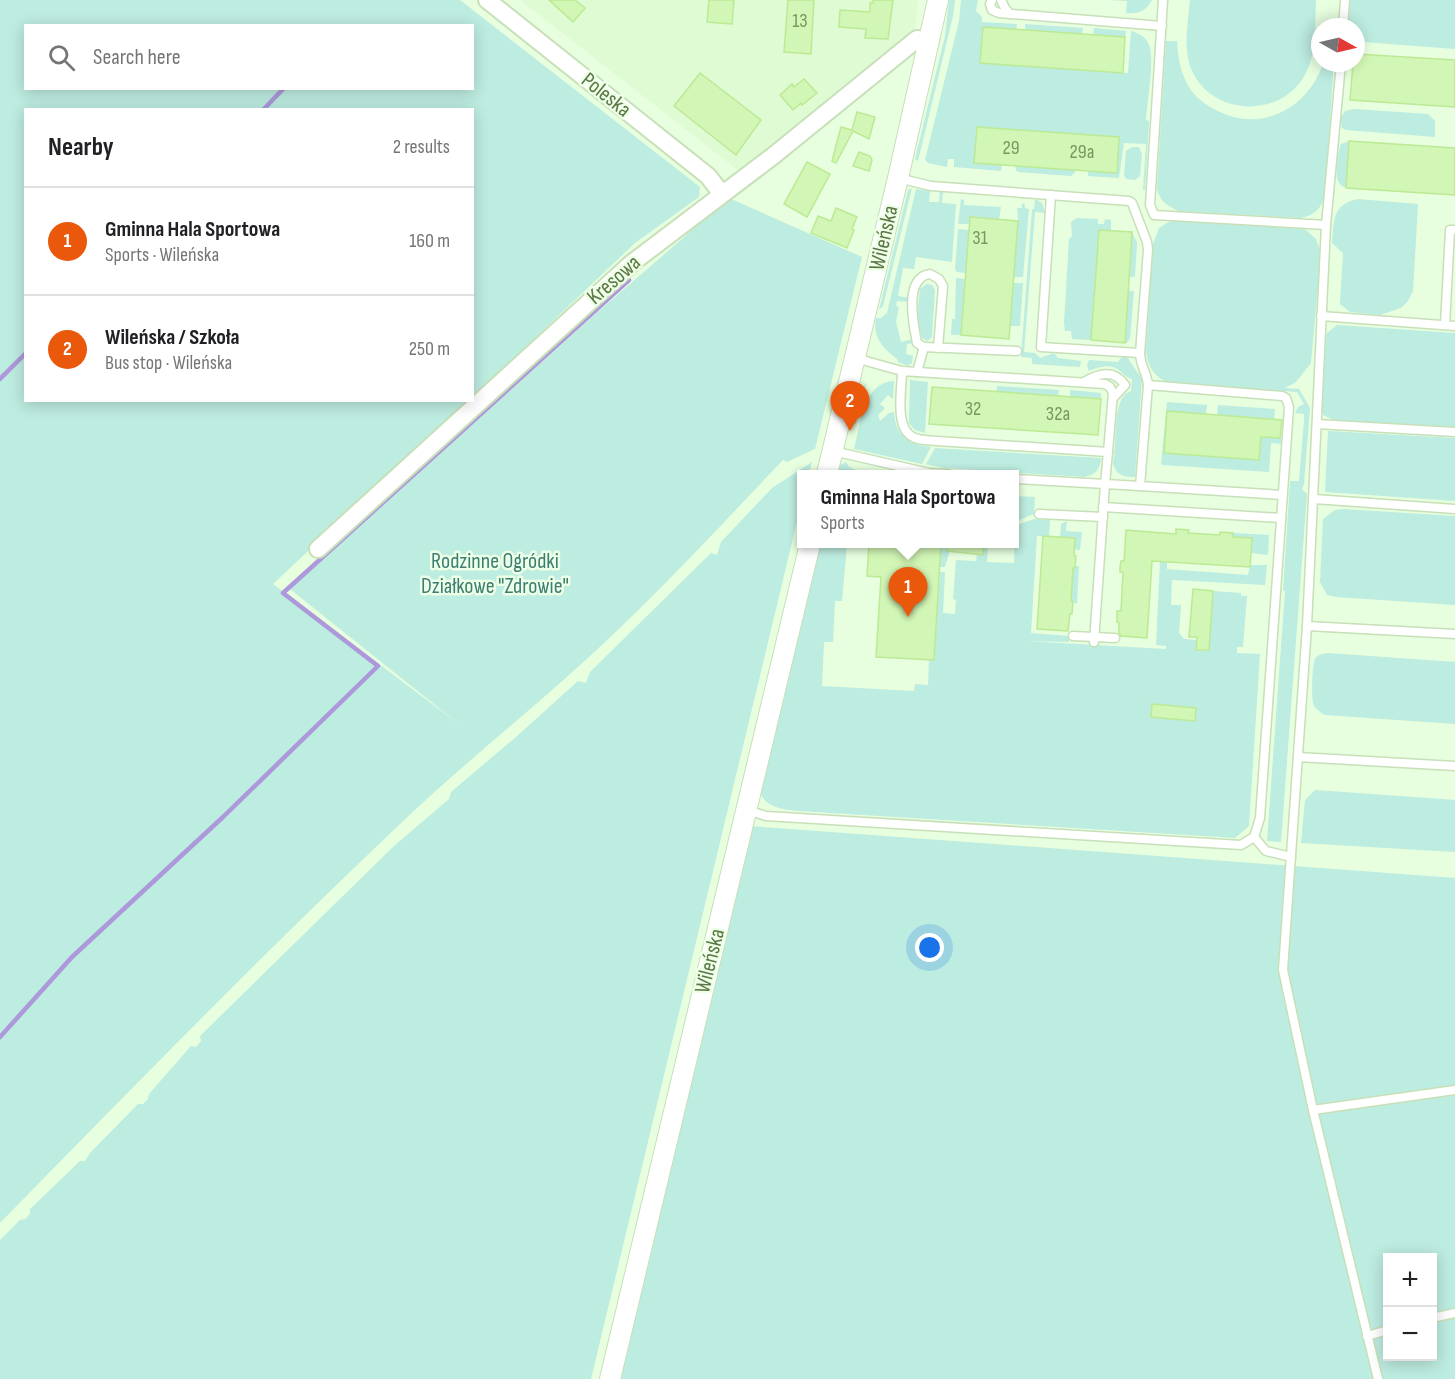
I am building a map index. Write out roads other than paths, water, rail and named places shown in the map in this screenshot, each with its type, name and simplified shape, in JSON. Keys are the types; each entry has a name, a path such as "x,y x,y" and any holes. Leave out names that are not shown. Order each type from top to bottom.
{"street":[{"name":"Poleska","path":"487,0 708,176 722,194"},
{"name":"Wileńska","path":"828,470 938,0"},
{"name":"Kresowa","path":"318,549 632,263 773,156 917,39 930,41"},
{"name":"Wileńska","path":"610,1379 809,548"}],"lane":[{"path":"992,0 990,4 992,10 999,13 1162,26"},
{"path":"1002,0 1010,14"},
{"path":"1163,0 1150,205 1154,215 1326,225"},
{"path":"1344,18 1345,0"},
{"path":"1340,72 1326,225 1307,626 1283,970 1378,1379"},
{"path":"898,178 931,186 1129,201 1134,206 1148,250 1140,353 1140,362 1147,376 1148,385 1140,486"},
{"path":"1051,195 1041,347 1140,353"},
{"path":"1444,325 1450,302 1450,230 1455,230"},
{"path":"938,348 943,286 939,279 930,274 921,277 915,288 912,317 917,343 924,347 938,348 1017,351"},
{"path":"1322,316 1455,326"},
{"path":"917,372 924,347"},
{"path":"855,358 917,372 1105,384 1110,387 1113,398 1094,639"},
{"path":"903,370 901,421 913,438 1108,452"},
{"path":"1083,383 1101,373 1114,376 1125,385 1113,398"},
{"path":"746,810 766,816 1230,845 1241,845 1254,837 1260,818 1289,407 1286,398 1282,396 1148,385"},
{"path":"1317,424 1455,432"},
{"path":"832,451 916,470"},
{"path":"1019,479 1283,495"},
{"path":"1314,499 1455,509"},
{"path":"1103,507 1281,518"},
{"path":"1039,514 1103,518"},
{"path":"1307,626 1455,634"},
{"path":"1073,636 1094,639 1115,638"},
{"path":"1298,757 1455,766"},
{"path":"1254,837 1266,851 1291,857"},
{"path":"1314,1110 1455,1090"},
{"path":"1437,1317 1455,1312"},
{"path":"1367,1336 1383,1331"}],"waterway":[{"path":"265,108 282,90"},
{"path":"0,1037 72,957 223,817 378,666 283,593 629,280"},
{"path":"0,379 24,355"}],"place":[{"name":"Wileńska / Szkoła","path":"850,431"},
{"name":"Gminna Hala Sportowa","path":"908,617"}],"park label":[{"name":"Rodzinne Ogródki Działkowe \"Zdrowie\"","path":"495,574"}]}
